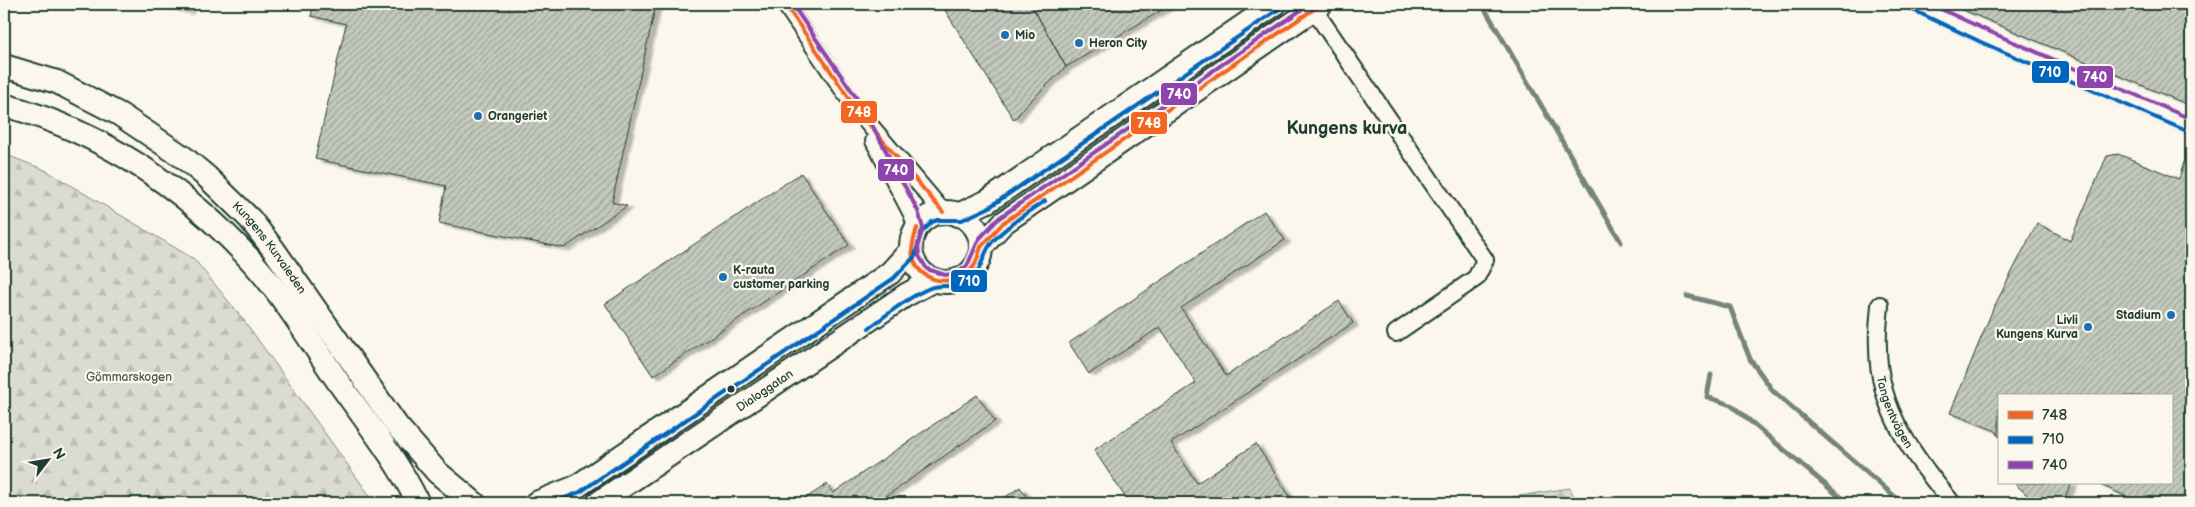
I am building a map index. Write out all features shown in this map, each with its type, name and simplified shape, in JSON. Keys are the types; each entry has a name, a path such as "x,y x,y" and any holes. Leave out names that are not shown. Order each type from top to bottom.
{"street":[{"path":"785,4 857,110 912,214 916,228"},
{"path":"857,110 950,214 972,224 980,238 976,264 963,278 949,282 934,280 922,274 914,263 910,250 912,238 916,228 928,217 950,214 988,201 1275,4"},
{"path":"1919,4 1985,37 2191,126"},
{"path":"980,247 1003,222 1315,5 1485,260 1476,278 1396,333"},
{"name":"Kungens Kurvaleden","path":"4,66 57,82 120,114 183,157 212,181 250,219 274,250 397,426 437,472 474,503"},
{"name":"Kungens Kurvaleden","path":"4,105 38,114 83,133 145,168 204,214 232,240 257,267 280,297 394,461 418,503"},
{"path":"536,503 576,487 890,273 910,250"},
{"name":"Dialoggatan","path":"598,503 906,295 934,280"},
{"name":"Tangentvägen","path":"1880,305 1878,348 1882,382 1894,421 1918,462 1952,503"}],"green space":[{"name":"Gömmarskogen","path":"4,154 45,170 194,259 243,319 375,503 4,503"},
{"path":"1570,488 1577,503 1474,503"}],"building":[{"path":"156,4 189,4 188,11"},
{"name":"Orangeriet","path":"314,4 656,4 612,202 627,206 564,248 439,223 446,186 315,159 346,24 311,16"},
{"name":"Mio","path":"941,4 1031,4 1066,67 1027,104 1014,120"},
{"name":"Heron City","path":"1031,4 1172,4 1066,67"},
{"path":"1949,4 2191,4 2191,106 2046,45"},
{"name":"Livli Kungens Kurva","path":"2118,154 2179,179 2184,162 2191,165 2191,503 2141,503 2098,484 2172,484 2172,394 1998,394 1998,435 1996,431 1950,413 1993,309 2037,223 2070,241 2107,156"},
{"name":"K-rauta customer parking","path":"801,173 849,245 653,376 605,304"},
{"path":"1264,211 1285,240 1181,308 1226,376 1339,301 1353,323 1171,443 1197,483 1256,444 1294,503 1129,503 1094,450 1196,383 1160,327 1089,374 1069,343"},
{"path":"977,395 995,421 876,503 799,503 827,484 833,493"},
{"path":"2015,484 2072,484 2062,503 2036,503"},
{"path":"1020,487 1031,503 997,503"}],"waterway":[{"path":"1482,4 1621,242"},
{"path":"1687,296 1730,307 1750,359 1773,391 1902,503"},
{"path":"1711,375 1707,397 1731,405 1847,503"}],"transit line":[{"name":"748","path":"785,4 857,110 943,212"},
{"name":"740","path":"792,4 862,106 918,211 923,228 918,244 919,256 927,269 945,275 957,273 967,266 979,239 999,218 1310,4"},
{"name":"748","path":"981,247 1003,223 1321,4"},
{"name":"740","path":"1930,4 2191,119"},
{"name":"710","path":"552,503 580,492 894,278 915,256 921,233 932,222 938,220 962,220 988,208 1279,9"},
{"name":"710","path":"1913,10 1983,43 2189,132"},
{"name":"710","path":"869,328 898,306 930,288 958,286 967,282 976,274 993,241 1011,224 1045,201"},
{"name":"748","path":"917,228 913,245 913,259 920,271 935,279 943,281 952,280 968,273 974,266 981,247"}],"place":[{"name":"Mio","path":"1005,35"},
{"name":"Heron City","path":"1079,43"},
{"name":"Orangeriet","path":"478,116"},
{"name":"K-rauta customer parking","path":"723,277"},
{"name":"Stadium","path":"2171,315"},
{"name":"Livli Kungens Kurva","path":"2088,327"}],"district":[{"name":"Kungens kurva","path":"1347,128"}]}
